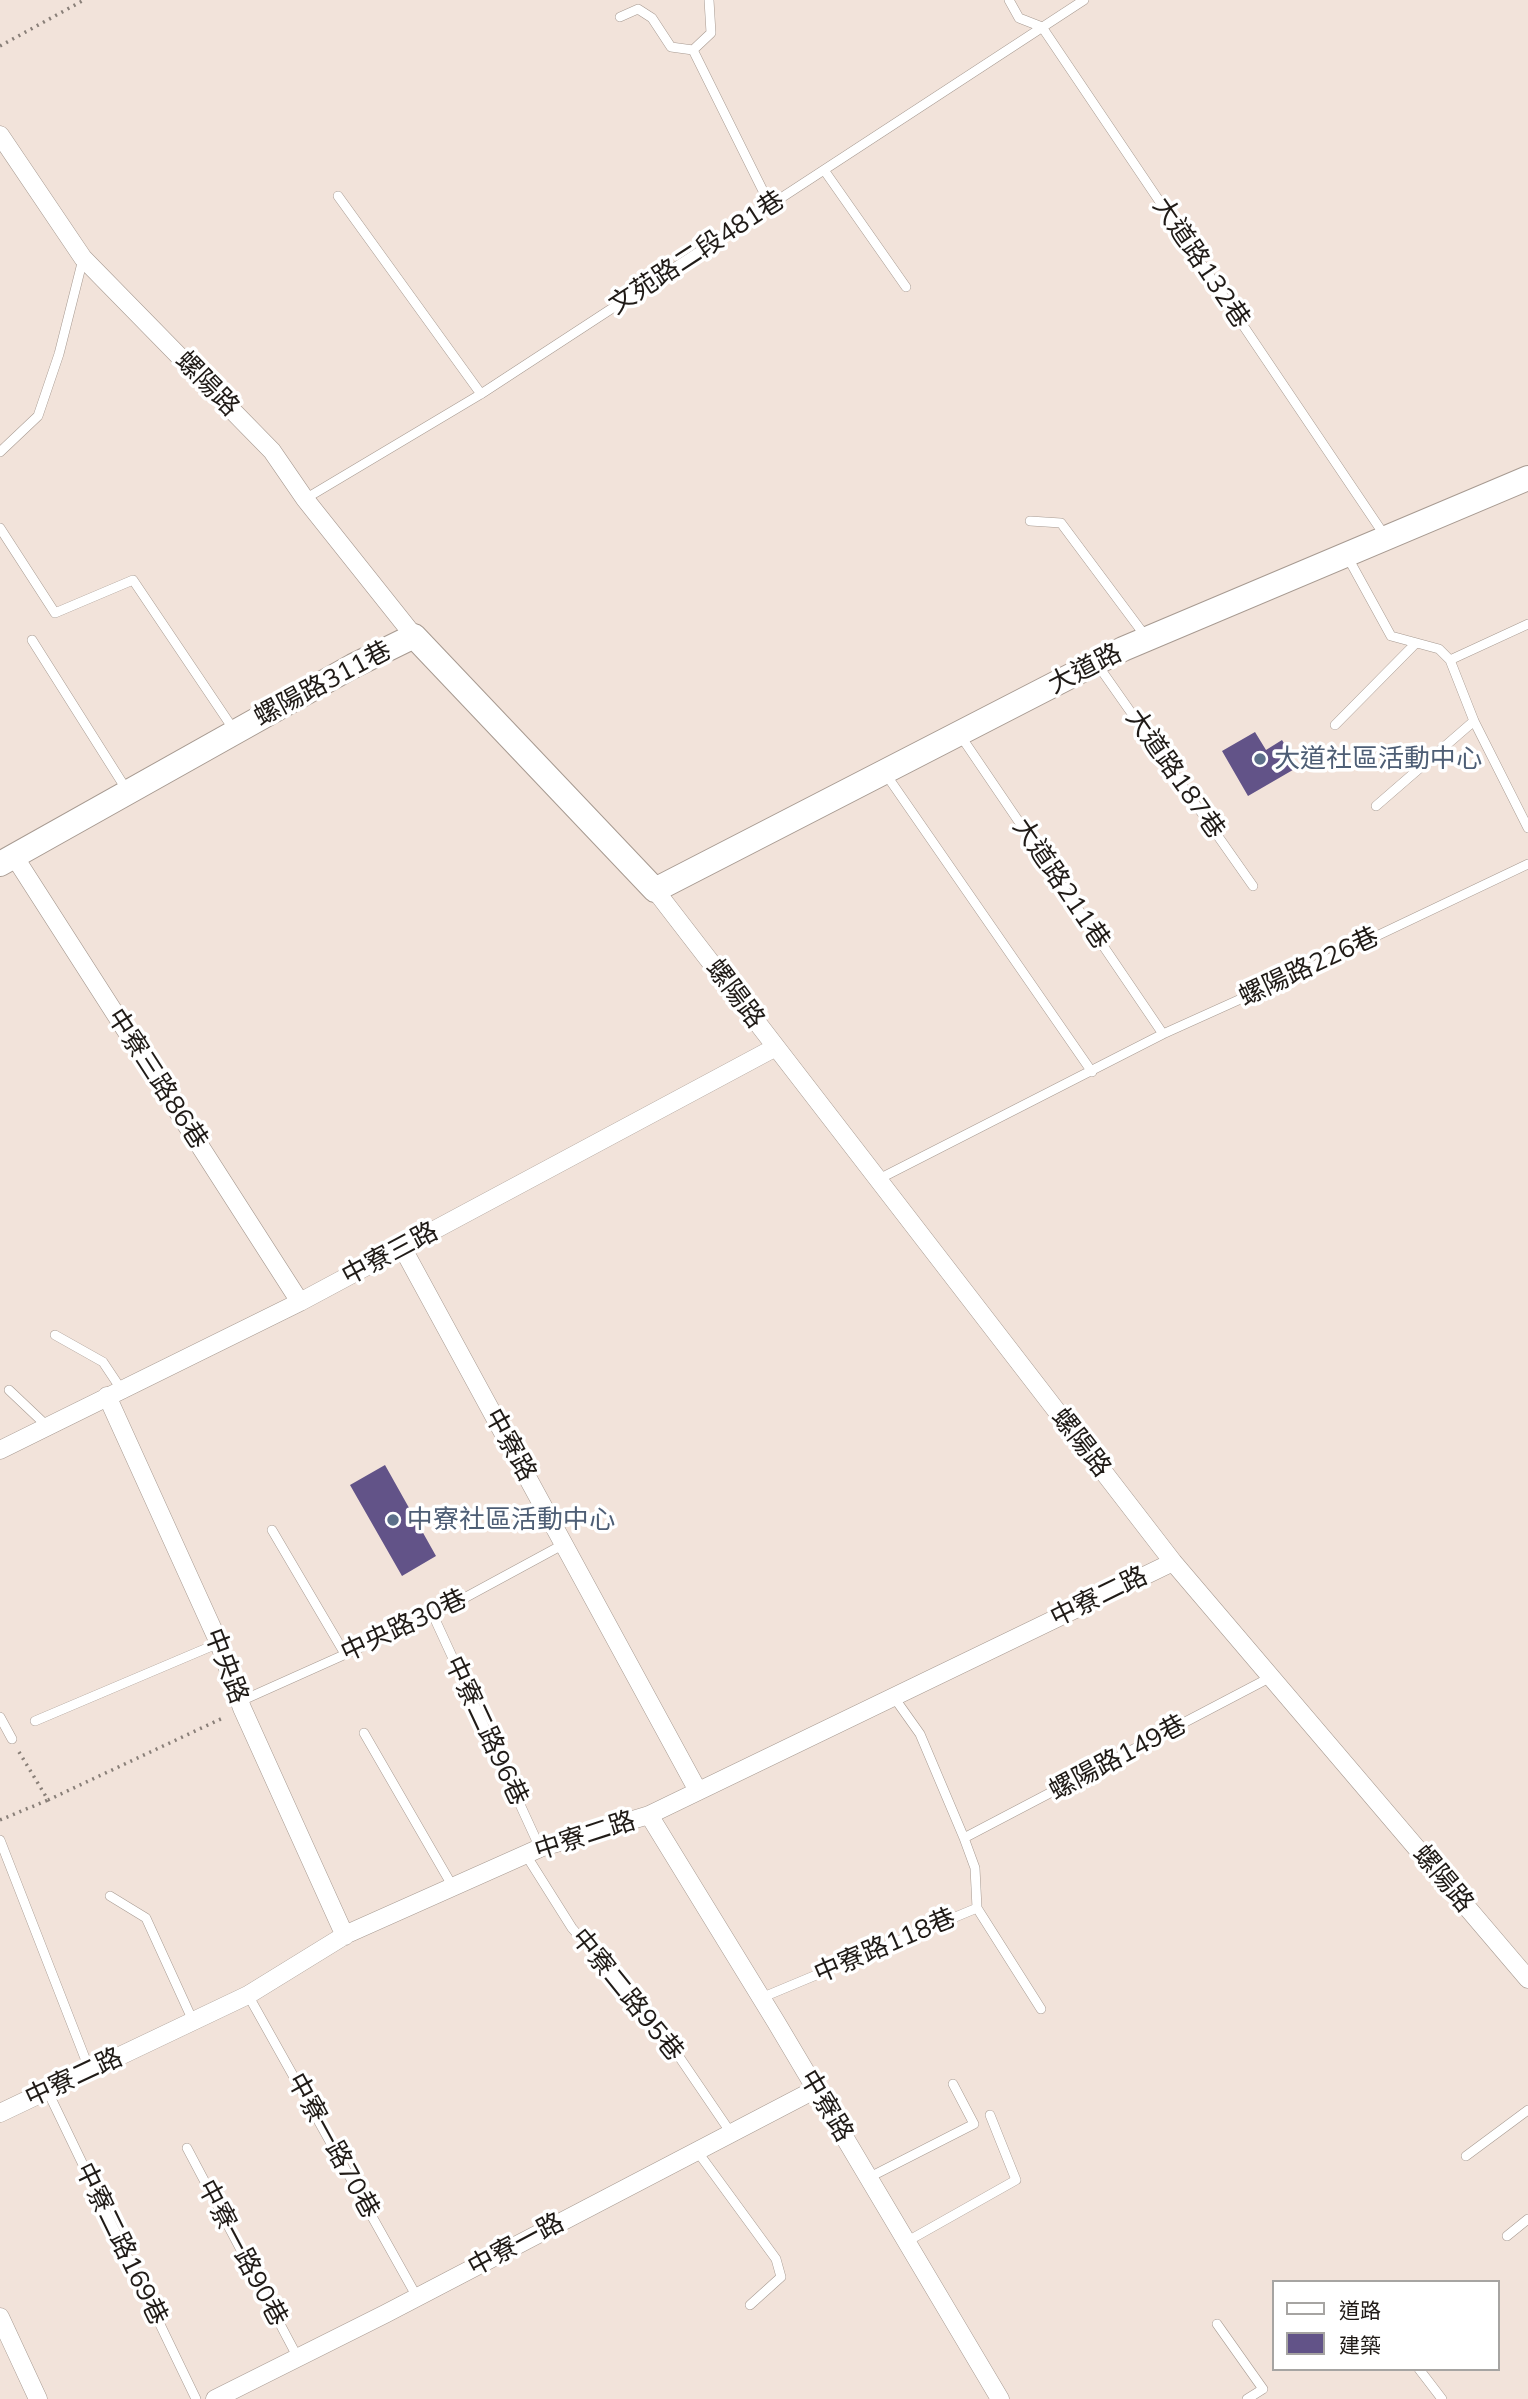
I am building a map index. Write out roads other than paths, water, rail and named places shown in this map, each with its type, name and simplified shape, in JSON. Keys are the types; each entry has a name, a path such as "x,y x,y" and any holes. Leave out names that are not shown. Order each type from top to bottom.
{"street":[{"name":"螺陽路","path":"0,135 83,258 272,451 305,499 414,636"},
{"name":"大道路","path":"655,890 1147,638 1528,478"},
{"name":"螺陽路311巷","path":"7,860 353,666 414,636 655,890"},
{"name":"中寮三路86巷","path":"7,860 300,1302"},
{"name":"螺陽路","path":"655,890 1173,1562 1528,1979"},
{"name":"中寮三路","path":"0,1450 300,1302 776,1047"},
{"name":"中寮路","path":"402,1247 698,1791"},
{"name":"中央路","path":"114,1393 219,1643 242,1705 345,1936"},
{"name":"中寮二路","path":"0,2113 248,1995 345,1936 533,1852 649,1815 1173,1562"},
{"name":"中寮路","path":"649,1815 1000,2399"},
{"name":"中寮一路","path":"215,2399 816,2090"},
{"path":"0,2317 38,2399"}],"lane":[{"path":"693,50 711,33 709,0"},
{"name":"大道路132巷","path":"1009,0 1019,19 1042,27 1386,537"},
{"name":"文苑路二段481巷","path":"305,499 481,394 1084,0"},
{"path":"621,17 638,9 652,18 671,47 693,50"},
{"path":"693,50 771,205"},
{"path":"824,170 906,287"},
{"path":"338,196 481,394"},
{"path":"0,452 38,416 59,354 83,258"},
{"path":"1030,521 1061,523 1147,638"},
{"path":"0,528 55,613 133,580 235,732"},
{"path":"1346,554 1391,636 1439,649 1450,660 1475,721 1528,828"},
{"path":"1450,660 1528,624"},
{"path":"32,640 128,792"},
{"path":"1335,725 1416,643"},
{"name":"大道路187巷","path":"1096,663 1253,886"},
{"path":"1376,806 1475,721"},
{"name":"大道路211巷","path":"959,733 1163,1034"},
{"path":"884,772 1091,1072"},
{"name":"螺陽路226巷","path":"877,1180 1163,1034 1528,864"},
{"path":"55,1335 103,1362 114,1393"},
{"path":"9,1390 47,1426"},
{"path":"272,1530 345,1654"},
{"name":"中央路30巷","path":"242,1705 345,1654 433,1615 564,1544"},
{"name":"中寮二路96巷","path":"433,1615 533,1852"},
{"path":"35,1721 219,1643"},
{"name":"螺陽路149巷","path":"964,1838 1271,1677"},
{"path":"893,1696 920,1734 964,1838 975,1868 977,1908"},
{"path":"0,1717 12,1739"},
{"path":"364,1733 453,1887"},
{"path":"0,1840 90,2071"},
{"name":"中寮二路95巷","path":"533,1852 572,1928 665,2036 731,2133"},
{"path":"110,1896 146,1918 193,2021"},
{"name":"中寮路118巷","path":"761,1998 977,1908 1041,2009"},
{"name":"中寮一路70巷","path":"248,1995 417,2297"},
{"path":"868,2178 974,2124 954,2084"},
{"name":"中寮二路169巷","path":"47,2090 196,2399"},
{"path":"1466,2157 1528,2110"},
{"path":"906,2242 1016,2180 990,2115"},
{"name":"中寮一路90巷","path":"187,2148 298,2358"},
{"path":"697,2151 776,2259 781,2277 750,2305"},
{"path":"1507,2236 1528,2219"},
{"path":"1217,2324 1263,2389 1247,2399"},
{"path":"1421,2371 1442,2399"}],"place":[{"name":"大道社區活動中心","path":"1260,759"},
{"name":"中寮社區活動中心","path":"393,1520"}]}
